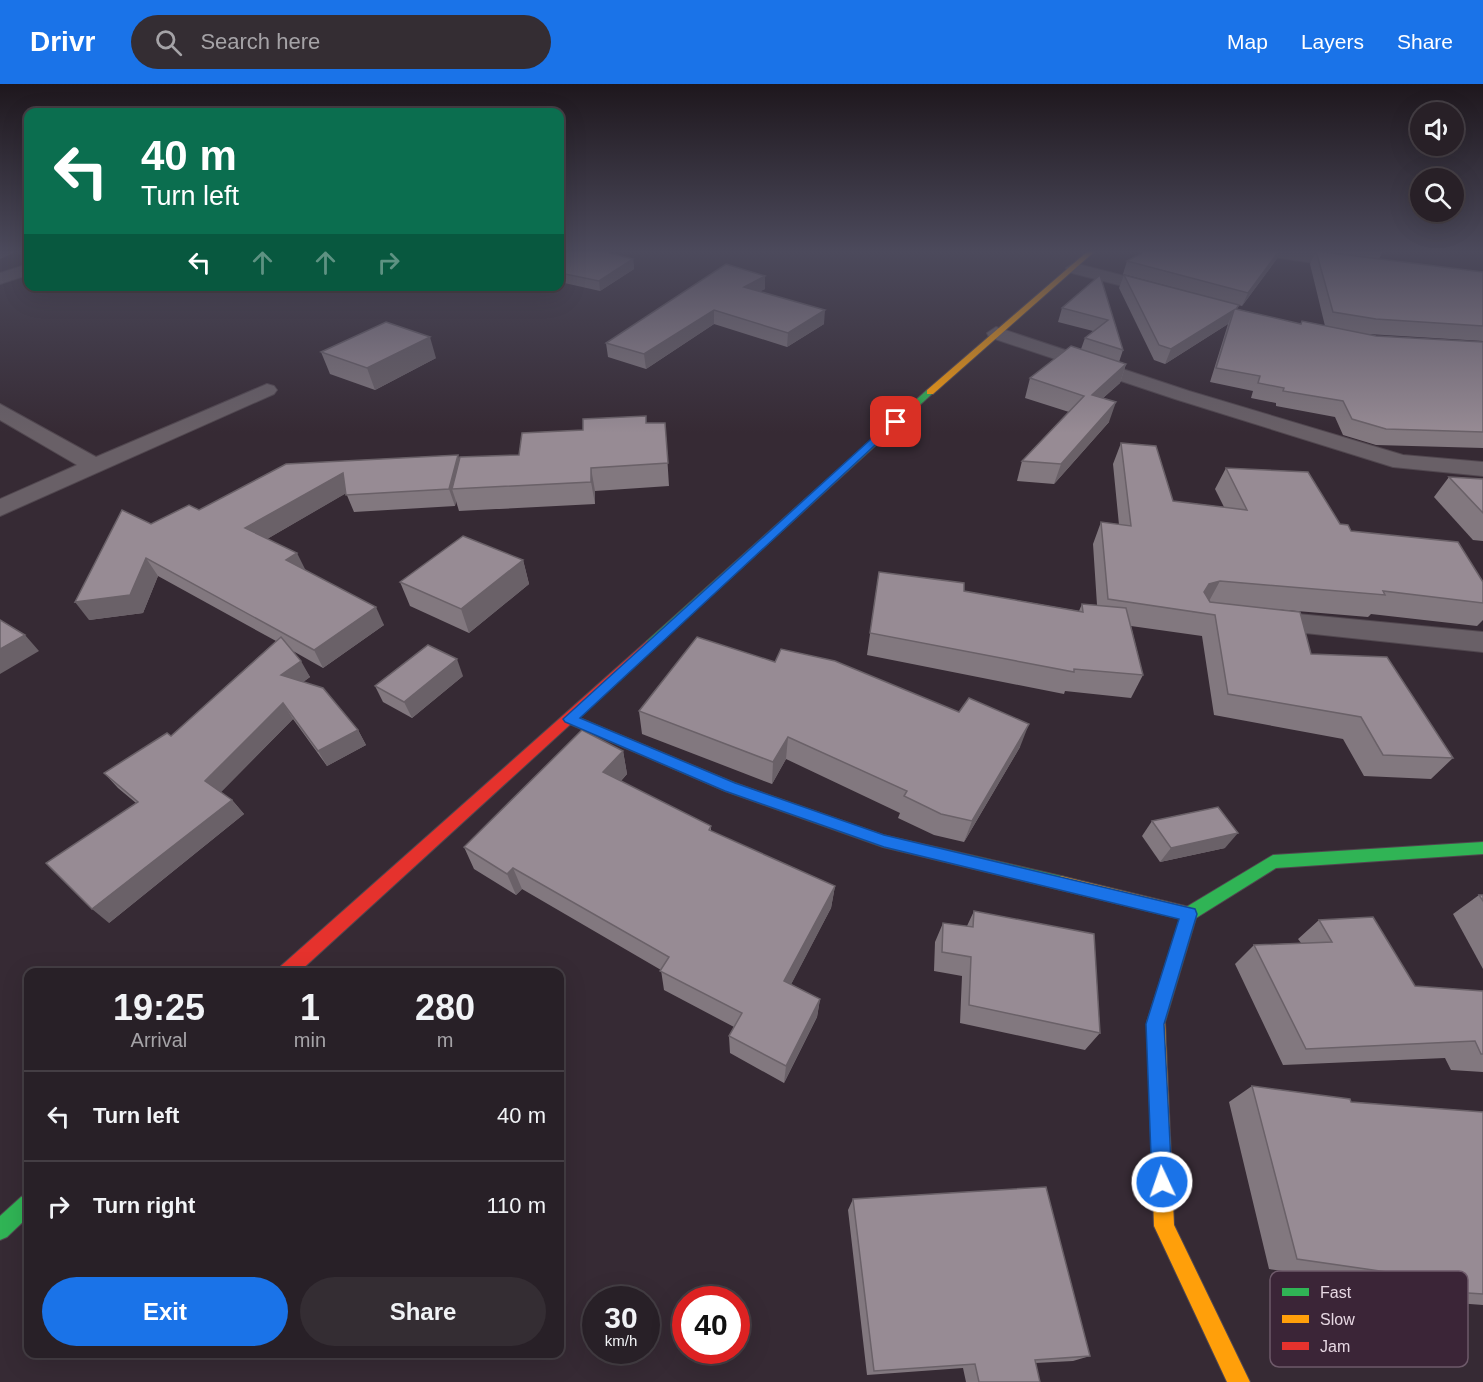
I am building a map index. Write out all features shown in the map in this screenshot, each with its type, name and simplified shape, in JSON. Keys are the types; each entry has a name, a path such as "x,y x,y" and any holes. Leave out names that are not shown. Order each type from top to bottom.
{"main road":[{"path":"291,968 1020,312"},
{"path":"570,719 730,787 884,841 1189,914"},
{"path":"1239,1382 1164,1226 1155,1024 1189,914 1273,862 1483,848"},
{"path":"0,1230 24,1208"}],"street":[{"path":"996,333 1182,395 1401,462 1483,469"},
{"path":"0,508 267,390"},
{"path":"0,411 95,466"},
{"path":"1231,618 1483,642"}],"building":[{"path":"654,312 711,312 644,354 606,343"},
{"path":"719,312 822,312 788,333"},
{"path":"1076,312 1111,312 1123,350 1085,338 1108,320"},
{"path":"1142,312 1231,312 1171,349 1159,345"},
{"path":"1234,312 1247,312 1301,324 1302,321 1376,336 1483,342 1483,432 1386,429 1352,419 1343,401 1283,391 1284,388 1258,383 1260,376 1216,368"},
{"path":"1333,312 1483,312 1483,326 1376,319"},
{"path":"386,322 430,337 367,368 321,352"},
{"path":"1071,346 1126,364 1092,395 1116,402 1061,464 1022,461 1084,396 1030,378"},
{"path":"646,416 646,423 665,423 668,463 591,468 591,482 452,489 460,457 519,455 522,433 583,430 583,419"},
{"path":"1121,443 1156,446 1173,501 1247,510 1226,468 1308,472 1340,524 1348,525 1351,531 1458,542 1483,582 1483,603 1383,591 1385,595 1220,581 1209,584 1204,592 1210,602 1300,612 1311,654 1387,657 1453,758 1383,755 1361,717 1228,694 1215,615 1108,599 1101,522 1131,526"},
{"path":"458,455 449,489 346,495 343,473 245,528 297,553 286,560 376,607 314,650 146,558 130,595 75,602 122,510 151,524 189,505 199,510 286,464"},
{"path":"1449,477 1483,479 1483,513"},
{"path":"463,536 523,560 461,609 400,582"},
{"path":"879,572 964,583 964,591 1083,612 1082,604 1126,608 1143,675 1074,669 1074,672 870,633"},
{"path":"0,620 25,635 0,649"},
{"path":"281,637 301,661 281,675 323,688 358,730 318,751 283,703 205,781 232,800 92,909 46,863 138,802 104,773 167,733 171,736"},
{"path":"697,637 775,662 781,649 835,661 959,712 969,698 1029,724 972,821 941,814 904,796 907,791 788,737 773,762 639,711"},
{"path":"428,645 457,659 404,702 375,686"},
{"path":"582,730 623,751 603,772 711,826 709,830 835,886 784,981 820,999 786,1066 729,1036 742,1013 660,971 669,957 513,868 507,874 464,847"},
{"path":"1218,807 1238,833 1171,848 1152,821"},
{"path":"974,911 1094,934 1100,1033 969,1005 971,957 942,952 943,923 973,927"},
{"path":"1373,917 1415,986 1483,991 1483,1054 1475,1041 1306,1049 1254,945 1332,942 1319,920"},
{"path":"1252,1086 1350,1099 1351,1102 1483,1112 1483,1294 1468,1293 1468,1271 1380,1271 1297,1259"},
{"path":"1046,1187 1090,1356 1035,1360 1040,1382 979,1382 975,1364 874,1371 853,1199"}],"traffic: fast":[{"path":"651,644 930,392"},
{"path":"570,719 730,787 883,841 1061,883"},
{"path":"1156,1022 1189,914 1273,862 1483,848"},
{"path":"0,1230 24,1208"}],"traffic: slow":[{"path":"930,392 1022,312"},
{"path":"1061,883 1189,914"},
{"path":"1156,1022 1164,1226 1239,1382"}],"traffic: jam":[{"path":"291,968 651,644"}],"route":[{"path":"896,422 570,719 730,787 884,841 1189,914 1155,1024 1162,1182"}]}
